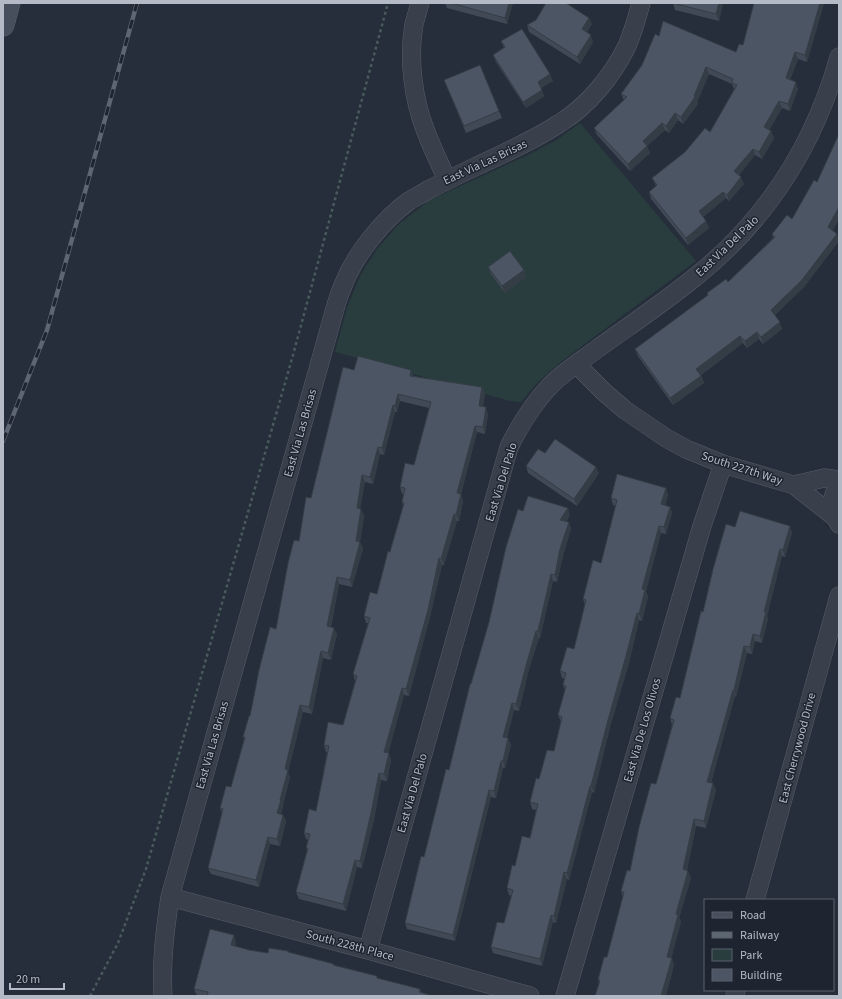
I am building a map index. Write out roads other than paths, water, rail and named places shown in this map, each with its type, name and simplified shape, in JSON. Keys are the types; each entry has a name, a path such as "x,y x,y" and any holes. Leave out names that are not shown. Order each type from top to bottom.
{"main road":[{"path":"3,25 9,3"}],"street":[{"path":"420,3 414,24 412,46 417,102 426,132 447,180"},
{"name":"East Via Las Brisas","path":"163,996 164,938 170,897 331,321 344,282 355,260 370,240 389,218 410,200 447,180 534,139 562,123 582,106 615,66 636,23 641,3"},
{"name":"East Via Del Palo","path":"368,950 509,447 520,425 533,405 550,385 576,364 699,274 736,241 758,216 776,193 804,146 816,122 839,57"},
{"name":"South 227th Way","path":"576,364 604,392 645,425 686,449 723,464 794,485 837,521"},
{"name":"East Via De Los Olivos","path":"565,996 702,526 723,464"},
{"name":"South 227th Way","path":"794,485 824,478 839,480"},
{"path":"837,521 833,510 833,502 834,494 839,485"},
{"name":"East Cherrywood Drive","path":"755,899 839,596"},
{"name":"South 228th Place","path":"170,897 368,950 530,996"}],"railway":[{"path":"3,441 47,330 137,3"}]}
